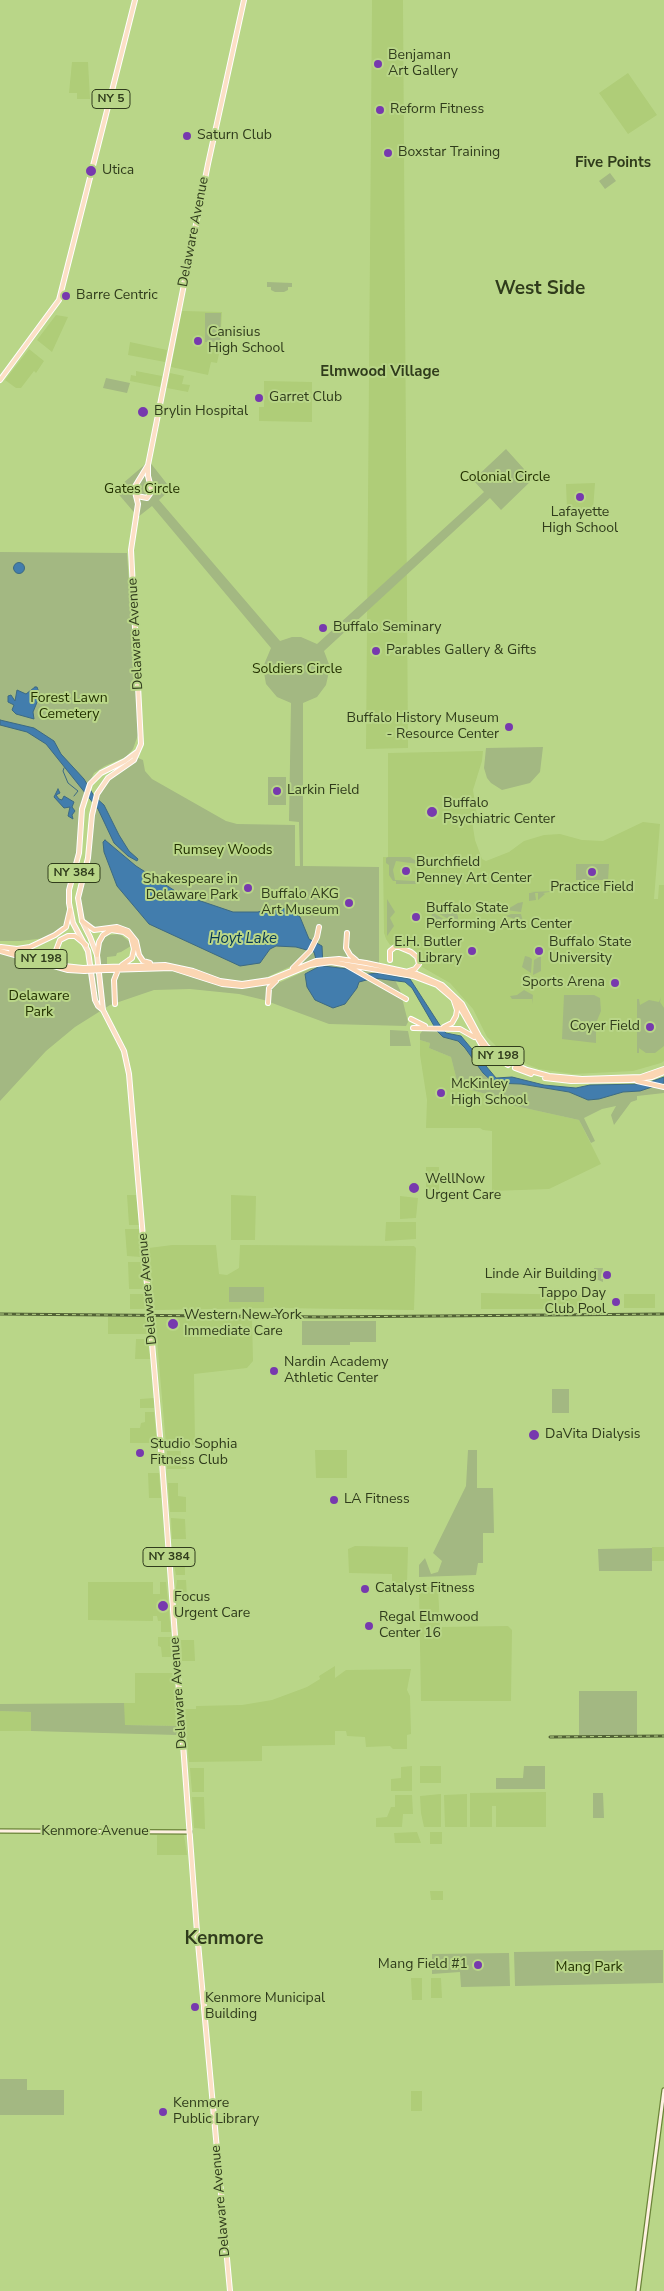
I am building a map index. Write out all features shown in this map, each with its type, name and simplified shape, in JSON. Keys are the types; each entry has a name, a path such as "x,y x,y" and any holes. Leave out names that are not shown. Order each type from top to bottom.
{"highway":[{"path":"0,947 17,949 30,947 55,935 66,927 70,910"},
{"path":"82,921 94,930 117,927 128,931 136,941 141,958 146,962 155,964"},
{"path":"290,971 310,951 315,942 319,927"},
{"path":"97,955 99,942 103,934 111,930 124,932 133,941 134,953 129,961 116,966"},
{"path":"347,933 345,942 348,953 353,958 366,963"},
{"path":"64,966 57,960 55,953 55,947 60,940 65,937 74,936 86,945"},
{"name":"NY 198","path":"0,947 84,970"},
{"path":"390,960 390,951 397,947 414,955 418,958 418,966 413,970 406,971"},
{"name":"NY 198","path":"0,951 57,967 84,970 155,964 184,968 220,981 239,984 262,982 316,962 366,963 427,977 447,989 462,1004 479,1036 488,1047 507,1061 527,1070 549,1076 582,1079 641,1077 664,1071"},
{"name":"NY 198","path":"326,961 420,978 437,985 458,1004 481,1044 504,1062 542,1077 571,1082 630,1080 652,1077 664,1071"},
{"name":"NY 198","path":"106,968 172,968 219,983 238,986 258,985 280,978 316,962"},
{"path":"337,962 362,973 406,999"},
{"path":"106,968 114,980"},
{"path":"115,1004 114,980 116,972 121,969"},
{"path":"268,1003 269,988 280,978"},
{"path":"445,1027 452,1024 457,1014 452,997"},
{"path":"411,1019 421,1026 432,1027"},
{"path":"413,1028 445,1027 466,1031 481,1044"},
{"path":"630,1080 662,1087"}],"main road":[{"name":"NY 5","path":"0,380 59,300 135,0"},
{"name":"Delaware Avenue","path":"150,482 148,466 208,162 244,0"},
{"name":"Delaware Avenue","path":"139,481 148,466"},
{"path":"139,481 150,482 152,491 148,497 137,496 134,488 139,481"},
{"name":"Delaware Avenue","path":"137,496 137,515 131,550 142,740 132,763 108,778 97,794 93,807 88,858 78,898 82,921 97,955 103,1010 125,1055 130,1074 161,1444 190,1832 230,2291"},
{"name":"Delaware Avenue","path":"137,515 144,498"},
{"name":"Delaware Avenue","path":"103,1010 98,1006 93,991 90,960 86,945 75,927 70,910 70,890 79,853 85,797 90,784 101,773 125,761 137,752"},
{"name":"Kenmore Avenue","path":"0,1831 190,1832"},
{"path":"638,2291 664,2090"}],"shaded area":[{"path":"372,0 403,0 408,748 366,749"},
{"path":"72,62 88,62 90,99 77,99 77,93 69,93"},
{"path":"628,73 657,115 628,134 599,93"},
{"name":"Canisius High School","path":"182,311 222,312 220,349 217,363 211,362 208,375 171,367"},
{"path":"56,315 68,317 52,352 37,340"},
{"path":"130,342 167,350 165,362 128,355"},
{"path":"29,349 44,361 36,373 34,371 21,388 16,388 5,380"},
{"path":"136,371 162,376 160,387 130,381 131,375 136,376"},
{"path":"170,373 184,376 182,384 190,385 188,392 167,388"},
{"path":"264,381 312,382 312,422 259,421 259,407 264,407"},
{"name":"Lafayette High School","path":"595,483 593,510 567,510 566,484"},
{"name":"Buffalo State University","path":"483,751 482,761 473,790 477,815 472,821 475,840 482,859 486,861 509,852 524,841 544,835 560,834 582,840 603,841 643,822 660,824 654,899 658,899 659,885 664,885 664,1061 661,1063 633,1071 573,1074 539,1069 506,1056 487,1037 473,1009 450,983 422,967 423,956 407,945 390,945 386,939 384,933 383,857 388,857 388,753"},
{"path":"420,1040 430,1043 429,1048 451,1057 459,1089 468,1089 493,1096 493,1101 579,1120 601,1164 549,1189 492,1191 492,1131 480,1128 426,1128 427,1100 420,1055"},
{"path":"426,1167 439,1167 439,1191 426,1190"},
{"path":"127,1195 136,1195 139,1225 129,1225"},
{"path":"231,1195 256,1196 255,1240 231,1240"},
{"path":"400,1196 418,1198 416,1218 400,1219"},
{"path":"386,1222 416,1222 416,1239 385,1241"},
{"path":"125,1229 139,1229 141,1257 127,1256"},
{"path":"172,1245 216,1245 219,1274 227,1275 239,1268 240,1245 414,1246 416,1248 414,1310 276,1308 154,1310 149,1248"},
{"path":"128,1262 142,1262 144,1289 129,1289"},
{"path":"481,1293 582,1295 582,1309 481,1309"},
{"path":"130,1294 145,1294 146,1309 130,1309"},
{"path":"624,1294 655,1294 655,1308 624,1308"},
{"path":"108,1317 146,1317 148,1334 108,1334"},
{"path":"155,1317 252,1318 253,1361 247,1368 194,1374 195,1445 166,1444"},
{"path":"136,1339 148,1339 150,1359 135,1359"},
{"path":"154,1398 154,1408 140,1408 140,1399"},
{"path":"145,1412 154,1412 157,1443 130,1443 130,1428 140,1428 141,1423 145,1422"},
{"path":"315,1450 347,1450 347,1478 316,1478"},
{"path":"167,1451 181,1451 181,1467 186,1467 186,1469 167,1469"},
{"path":"148,1473 159,1473 161,1498 149,1498"},
{"path":"168,1483 178,1483 178,1496 186,1497 186,1512 170,1512"},
{"path":"171,1518 185,1519 186,1539 172,1539"},
{"path":"355,1546 408,1547 407,1585 392,1586 392,1574 349,1573 348,1549"},
{"path":"652,1547 664,1547 664,1561 652,1561"},
{"path":"174,1565 185,1565 185,1575 176,1575"},
{"path":"177,1580 186,1580 187,1597 175,1597"},
{"path":"88,1582 153,1582 153,1594 160,1594 160,1582 166,1582 171,1632 161,1632 161,1621 158,1621 157,1616 153,1616 153,1621 88,1620"},
{"path":"438,1587 440,1627 508,1626 512,1630 511,1701 421,1701 419,1589"},
{"path":"158,1637 172,1637 173,1657 162,1657 161,1647 158,1646"},
{"path":"181,1640 194,1640 195,1661 182,1661"},
{"path":"335,1666 335,1678 346,1670 411,1669 407,1690 410,1696 411,1734 407,1735 407,1749 393,1749 390,1746 366,1747 365,1737 347,1736 346,1731 335,1731 335,1745 262,1746 262,1761 189,1762 184,1709 196,1709 196,1706 242,1705 272,1700 307,1687 320,1679 319,1676"},
{"path":"135,1673 174,1673 177,1726 124,1725 124,1703 135,1703"},
{"path":"0,1711 31,1712 31,1731 0,1731"},
{"path":"412,1766 412,1791 391,1791 391,1779 401,1778 401,1767"},
{"path":"420,1766 441,1766 441,1783 420,1783"},
{"path":"190,1768 204,1768 204,1792 192,1792"},
{"path":"546,1792 546,1827 496,1827 496,1806 492,1806 492,1827 470,1827 470,1793"},
{"path":"441,1794 441,1827 424,1827 420,1796"},
{"path":"467,1794 467,1827 445,1827 444,1795"},
{"path":"395,1795 412,1795 413,1814 403,1814 402,1827 376,1827 376,1818 387,1817 391,1807 395,1807"},
{"path":"192,1797 204,1797 205,1829 194,1828"},
{"path":"417,1832 421,1843 395,1843 394,1833"},
{"path":"430,1832 442,1832 442,1844 430,1844"},
{"path":"157,1835 184,1835 187,1855 157,1855"},
{"path":"430,1891 443,1891 443,1900 431,1900"},
{"path":"411,1978 422,1978 422,2000 412,2000"},
{"path":"431,1978 441,1978 442,1998 431,1998"},
{"path":"411,2091 422,2091 422,2111 411,2111"}],"green space":[{"path":"610,173 616,181 605,189 599,181"},
{"path":"267,282 292,283 292,287 288,287 288,290 284,292 275,292 271,290 271,287 267,287"},
{"path":"205,313 221,313 220,342 205,342"},
{"path":"106,378 130,383 127,393 103,388"},
{"path":"506,449 533,479 501,510 490,498 324,651 330,667 326,685 317,697 303,703 303,866 379,867 379,963 349,957 323,957 296,964 263,979 249,982 227,981 180,966 146,962 140,956 136,937 128,929 117,926 97,930 86,924 80,904 80,896 90,857 93,817 98,796 109,780 138,758 143,760 145,771 152,779 226,821 237,824 295,825 295,866 300,866 299,822 289,821 291,703 277,697 266,684 263,667 271,648 152,506 138,517 115,490 149,461 171,489 159,500 280,641 292,637 301,637 317,644 484,492 473,480"},
{"name":"Forest Lawn Cemetery","path":"0,552 127,553 139,732 133,749 126,757 94,773 84,794 77,852 66,894 67,913 64,927 46,938 20,941 0,941"},
{"path":"543,747 540,772 530,783 502,790 487,778 484,768 486,748"},
{"name":"Larkin Field","path":"268,777 286,777 286,805 268,805"},
{"path":"410,857 418,862 418,864 396,861 393,870 395,880 415,881 415,878 418,878 417,884 396,884 396,881 393,881 389,875 389,865 386,863 386,858"},
{"name":"Practice Field","path":"576,864 609,864 608,880 576,880"},
{"path":"555,891 543,893 545,894 538,900 538,893 535,893 536,900 529,901 529,893 534,893 530,892"},
{"path":"387,899 395,912 390,918 394,926 387,936"},
{"path":"523,902 521,912 506,910 518,903"},
{"path":"433,910 455,910 458,916 458,925"},
{"path":"432,912 455,927 440,927 433,924 431,922"},
{"path":"521,914 523,922 506,916"},
{"path":"120,934 131,943 131,946 117,953 116,956 107,957 107,964 101,964 99,949 102,939 109,935"},
{"name":"Delaware Park","path":"0,953 72,972 169,970 218,985 238,988 276,984 312,968 331,965 392,974 400,990 408,1022 406,1026 329,1024 264,1000 239,994 190,989 154,990 110,1005 75,1027 46,1051 0,1101"},
{"path":"525,956 532,959 531,973 522,967"},
{"path":"541,956 541,971 533,975 534,960"},
{"path":"524,990 533,995 532,1004 532,999 512,999 510,996 517,995"},
{"path":"564,995 594,995 600,998 601,1011 596,1023 596,1043 562,1039"},
{"name":"Coyer Field","path":"661,997 660,1002 664,1008 664,1046 655,1053 646,1053 639,1048 639,1053 637,1053 637,999 639,999 640,1005 649,1000 659,1002"},
{"path":"390,1030 408,1031 411,1046 390,1046"},
{"path":"423,1030 437,1030 443,1037 458,1041 466,1048 483,1073 501,1084 521,1084 569,1092 588,1100 623,1092 640,1091 654,1086 664,1089 664,1093 637,1096 637,1100 631,1102 614,1125 611,1115 616,1106 602,1109 584,1118 595,1141 591,1143 579,1120 493,1101 493,1096 468,1089 459,1089 451,1057 429,1048 430,1043 420,1040 420,1034"},
{"path":"594,1268 603,1268 601,1279 603,1279 603,1282 598,1280 593,1282 593,1277 595,1277"},
{"path":"229,1287 264,1287 264,1302 229,1302"},
{"path":"302,1321 376,1321 376,1342 350,1342 350,1345 302,1345"},
{"path":"552,1389 569,1389 569,1413 552,1413"},
{"path":"468,1450 477,1450 477,1488 493,1488 494,1533 483,1533 483,1563 478,1563 476,1575 419,1577 419,1565 425,1558 431,1574 438,1572 442,1561 433,1553 466,1486"},
{"path":"652,1548 652,1571 599,1571 598,1549"},
{"path":"579,1691 637,1691 637,1735 579,1735"},
{"path":"124,1703 125,1725 177,1726 177,1735 31,1731 31,1712 0,1711 0,1704"},
{"path":"524,1766 545,1766 545,1789 496,1789 496,1778 523,1778"},
{"path":"593,1793 603,1793 604,1818 593,1818"},
{"name":"Mang Park","path":"663,1950 663,1983 515,1986 514,1952"},
{"path":"509,1953 510,1986 461,1987 460,1972 432,1974 432,1954"},
{"path":"0,2079 27,2079 27,2090 64,2090 64,2115 0,2115"}],"water":[{"path":"19,562 25,568 19,574 13,568"},
{"path":"37,687 40,695 33,712 34,719 16,714 12,710 14,705 8,702 8,696 11,695 15,701 17,690 26,694"},
{"path":"0,720 34,728 54,741 61,754 84,779 94,796 104,805 119,835 129,851 138,859 137,861 128,856 114,843 98,809 46,744 27,732 0,725"},
{"path":"58,789 60,793 56,795 59,799 62,800 64,796 74,802 72,807 75,811 72,815 73,819 68,816 70,807 64,808 54,797"},
{"name":"Hoyt Lake","path":"105,840 136,866 180,894 233,912 258,912 272,908 289,909 300,917 309,939 322,946 323,966 348,969 360,975 378,973 410,979 443,1030 446,1033 461,1036 496,1078 512,1077 544,1085 576,1088 590,1085 644,1084 664,1077 664,1083 640,1091 623,1092 588,1100 569,1092 521,1084 494,1083 483,1073 458,1041 443,1037 437,1031 412,988 405,982 374,978 359,982 357,988 345,1004 333,1008 315,1000 307,987 305,974 318,967 314,952 296,947 276,946 270,949 260,963 240,966 149,924 117,886 104,852 103,842"}],"waterway":[{"path":"64,768 63,771 68,783 78,791 74,796"}],"railway":[{"path":"0,1314 323,1317 664,1314"},
{"path":"550,1737 664,1736"}],"place":[{"name":"Benjaman Art Gallery","path":"378,64"},
{"name":"Reform Fitness","path":"380,110"},
{"name":"Saturn Club","path":"187,136"},
{"name":"Boxstar Training","path":"388,153"},
{"name":"Utica","path":"91,171"},
{"name":"Barre Centric","path":"66,296"},
{"name":"Canisius High School","path":"198,341"},
{"name":"Garret Club","path":"259,398"},
{"name":"Brylin Hospital","path":"143,412"},
{"name":"Lafayette High School","path":"580,497"},
{"name":"Buffalo Seminary","path":"323,628"},
{"name":"Parables Gallery & Gifts","path":"376,651"},
{"name":"Buffalo History Museum - Resource Center","path":"509,727"},
{"name":"Larkin Field","path":"277,791"},
{"name":"Buffalo Psychiatric Center","path":"432,812"},
{"name":"Burchfield Penney Art Center","path":"406,871"},
{"name":"Practice Field","path":"592,872"},
{"name":"Shakespeare in Delaware Park","path":"248,888"},
{"name":"Buffalo AKG Art Museum","path":"349,903"},
{"name":"Buffalo State Performing Arts Center","path":"416,917"},
{"name":"E.H. Butler Library","path":"472,951"},
{"name":"Buffalo State University","path":"539,951"},
{"name":"Sports Arena","path":"615,983"},
{"name":"Coyer Field","path":"650,1027"},
{"name":"McKinley High School","path":"441,1093"},
{"name":"WellNow Urgent Care","path":"414,1188"},
{"name":"Linde Air Building","path":"607,1275"},
{"name":"Tappo Day Club Pool","path":"616,1302"},
{"name":"Western New York Immediate Care","path":"173,1324"},
{"name":"Nardin Academy Athletic Center","path":"274,1371"},
{"name":"DaVita Dialysis","path":"534,1435"},
{"name":"Studio Sophia Fitness Club","path":"140,1453"},
{"name":"LA Fitness","path":"334,1500"},
{"name":"Catalyst Fitness","path":"365,1589"},
{"name":"Focus Urgent Care","path":"163,1606"},
{"name":"Regal Elmwood Center 16","path":"369,1626"},
{"name":"Mang Field #1","path":"478,1965"},
{"name":"Kenmore Municipal Building","path":"195,2007"},
{"name":"Kenmore Public Library","path":"163,2112"}],"district":[{"name":"Five Points","path":"613,163"},
{"name":"West Side","path":"540,289"},
{"name":"Elmwood Village","path":"380,372"},
{"name":"Kenmore","path":"224,1939"}],"park label":[{"name":"Colonial Circle","path":"505,478"},
{"name":"Gates Circle","path":"142,490"},
{"name":"Soldiers Circle","path":"297,670"},
{"name":"Rumsey Woods","path":"223,851"}]}
